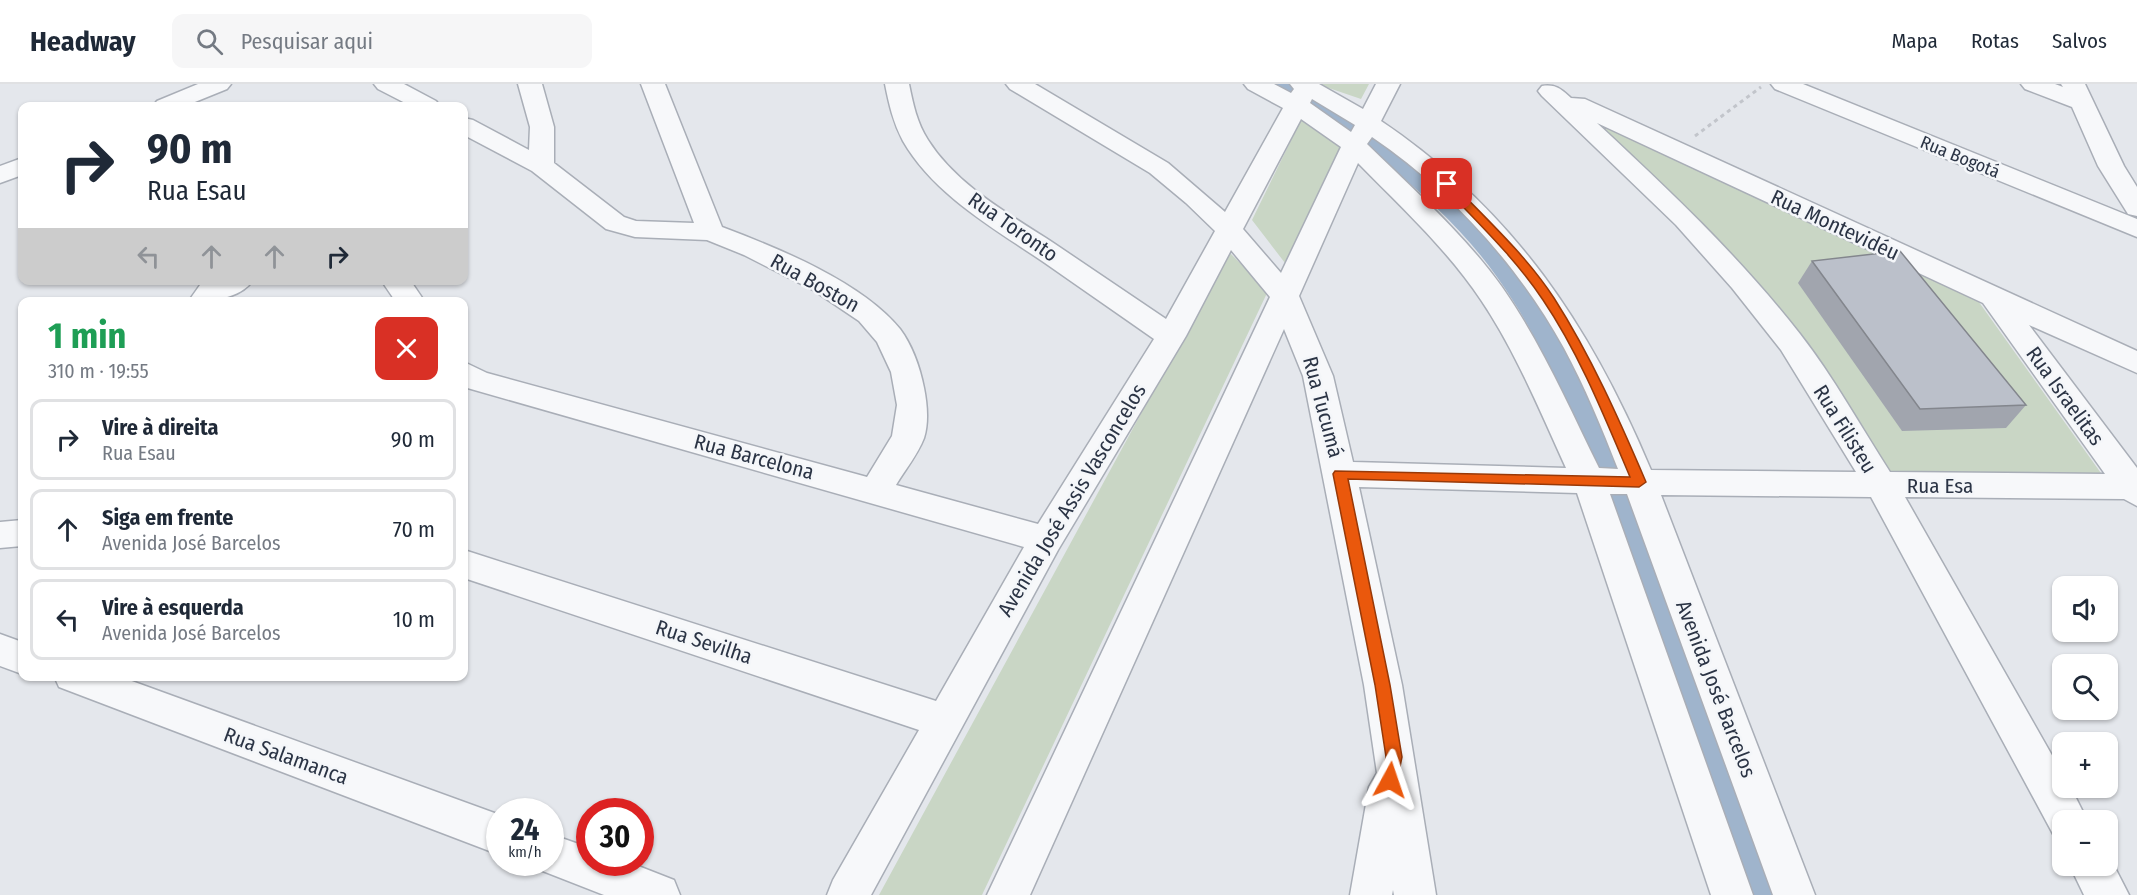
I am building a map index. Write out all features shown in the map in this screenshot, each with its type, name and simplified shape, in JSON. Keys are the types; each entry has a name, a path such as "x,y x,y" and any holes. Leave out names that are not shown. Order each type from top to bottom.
{"street":[{"path":"175,102 219,84"},
{"path":"386,84 420,102"},
{"path":"530,84 542,127 542,166"},
{"path":"653,84 711,232"},
{"name":"Rua Toronto","path":"897,84 905,122 926,155 943,176 978,204 1171,336"},
{"name":"Rua Tucumá","path":"1018,84 1159,168 1195,197 1228,229 1284,295 1318,376 1340,474 1383,685 1415,895"},
{"name":"Avenida José Barcelos","path":"1256,84 1302,92 1361,134 1415,157 1447,184 1515,255 1549,299 1602,395 1613,481 1732,895"},
{"path":"1008,895 1284,295 1361,134 1388,84"},
{"name":"Rua Bogotá","path":"1783,84 2137,229"},
{"path":"2033,84 2077,93 2111,166 2137,208"},
{"name":"Rua Montevidéu","path":"1543,88 1994,299 2137,363"},
{"name":"Rua Filisteu","path":"1543,88 1685,219 1742,282 1791,343 1882,486 2061,810"},
{"name":"Avenida José Assis Vasconcelos","path":"848,895 1046,540 1171,336 1302,92"},
{"name":"Rua Boston","path":"468,127 542,166 615,223 635,229 711,232 754,249 823,284 869,314 890,337 906,372 912,405 908,437 876,491"},
{"name":"Avenida José Barcelos","path":"1361,134 1491,292 1613,481 1794,895"},
{"path":"0,175 18,168"},
{"path":"206,297 210,292 228,285"},
{"path":"399,285 409,297"},
{"name":"Rua Israelitas","path":"1994,299 2135,490"},
{"name":"Rua Barcelona","path":"468,375 477,381 1046,540"},
{"name":"Rua Esa","path":"1340,474 2135,490"},
{"path":"0,535 18,533"},
{"name":"Rua Sevilha","path":"468,565 944,721"},
{"path":"0,650 18,657"},
{"name":"Rua Salamanca","path":"85,681 486,831"},
{"path":"1371,895 1394,757"},
{"path":"564,859 659,895"},
{"path":"2097,876 2108,895"}],"path":[{"path":"1674,150 1766,84"}],"green space":[{"path":"1317,84 1369,84 1361,99"},
{"path":"1591,116 1976,298 2103,476 1885,475 1698,220"},
{"path":"1301,120 1346,148 1285,263 1252,220"},
{"path":"1229,252 1268,291 982,895 879,895"}],"building":[{"path":"1900,251 2026,405 1920,409 1812,261"}],"waterway":[{"path":"1283,84 1375,141 1435,189 1487,241 1530,298 1566,362 1610,464 1671,622 1771,895"}],"route":[{"path":"1390,780 1394,757 1383,685 1340,474 1639,482 1602,395 1578,347 1549,299 1515,255 1447,184"}]}
